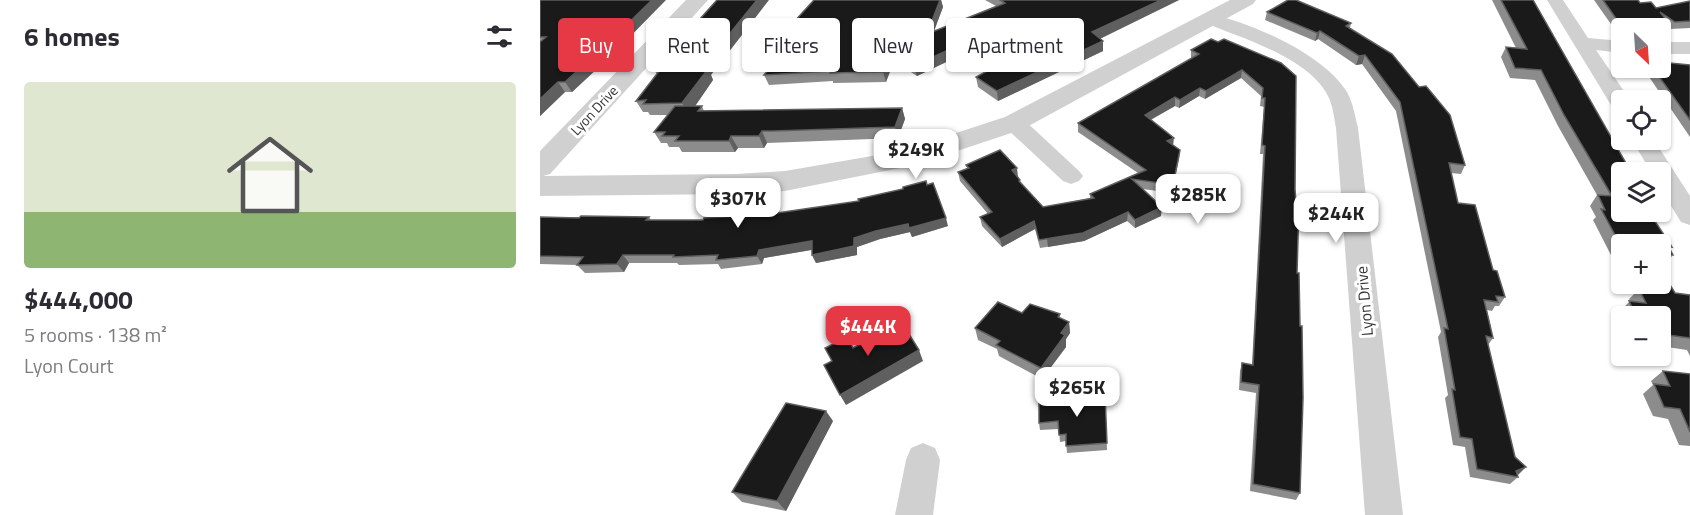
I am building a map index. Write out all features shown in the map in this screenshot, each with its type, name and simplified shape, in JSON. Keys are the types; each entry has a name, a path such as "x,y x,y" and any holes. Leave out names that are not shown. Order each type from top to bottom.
{"street":[{"name":"Lyon Drive","path":"540,168 698,0"},
{"path":"540,186 737,184 785,181 905,159 1014,123 1246,0"},
{"path":"1555,0 1613,90"},
{"name":"Lyon Drive","path":"1211,19 1284,51 1305,63 1334,89 1342,104 1348,140 1384,515"},
{"path":"1584,44 1611,45"},
{"path":"1671,48 1690,48"},
{"path":"1014,123 1071,176"},
{"path":"1649,150 1690,216"},
{"path":"914,515 923,460"}],"building":[{"path":"540,0 652,0 634,18 558,18 558,72 576,72 565,82 558,82 540,99 540,42 546,37 540,37"},
{"path":"717,0 757,0 730,33 730,18 701,18"},
{"path":"814,0 940,0 933,18 852,18 852,72 883,72 830,73 840,72 840,18 798,18"},
{"path":"1000,0 1161,0 1092,32 1103,41 1084,50 1084,18 967,18 1005,3"},
{"path":"1288,0 1296,0 1351,23 1346,26 1392,54 1419,87 1426,86 1450,115 1465,165 1449,163 1458,203 1475,205 1493,270 1497,271 1505,297 1496,296 1498,302 1484,300 1493,338 1486,336 1515,457 1526,467 1516,471 1518,477 1477,469 1472,439 1460,437 1452,389 1455,390 1444,328 1448,329 1400,102 1365,55 1359,56 1320,31 1317,33 1267,12"},
{"path":"1501,0 1533,0 1611,137 1611,150 1618,150 1625,162 1611,162 1611,194 1564,115 1541,70 1515,68 1506,47 1527,49"},
{"path":"1603,0 1638,0 1640,3 1651,2 1656,8 1690,1 1690,21 1675,22 1660,12 1665,18 1616,18"},
{"path":"946,26 946,51 934,57 934,31"},
{"path":"1211,39 1218,42 1224,39 1281,63 1296,76 1295,189 1296,203 1299,204 1297,273 1299,273 1300,326 1302,326 1303,398 1300,493 1253,484 1259,385 1241,382 1242,363 1253,365 1265,146 1262,145 1265,98 1262,98 1263,88 1242,70 1206,91 1200,88 1180,100 1175,97 1145,115 1174,138 1167,141 1180,150 1173,185 1132,179 1162,207 1135,220 1128,212 1083,233 1039,240 1034,221 1000,239 980,217 992,212 958,172 969,168 966,165 1000,150 1017,168 1012,170 1019,181 1043,207 1094,198 1090,194 1146,170 1078,123 1199,54 1191,50"},
{"path":"1671,63 1690,65 1690,120 1671,90 1660,78 1671,78"},
{"path":"658,72 706,72 682,103 643,104 646,100 636,101"},
{"path":"767,72 814,72 764,75"},
{"path":"985,72 1037,72 997,91 976,77"},
{"path":"675,106 702,106 698,111 902,108 895,127 762,131 759,136 731,136 729,141 675,141 679,136 662,136 665,132 654,132"},
{"path":"926,181 927,185 933,183 946,218 909,228 908,224 876,231 854,238 854,246 812,255 812,241 759,250 757,256 716,260 718,255 673,257 674,255 623,255 617,264 577,265 583,257 540,256 540,217 649,217 646,220 703,220 704,218 740,216 741,212 765,210 763,215 859,201 858,199 903,189 903,187"},
{"path":"1598,195 1611,196 1611,222 1656,222 1663,234 1614,234 1601,209 1605,210"},
{"path":"1671,287 1675,293 1690,295 1690,338 1671,335 1671,306 1631,306 1629,301 1646,303 1642,294 1671,294"},
{"path":"998,302 1022,313 1030,304 1060,314 1058,317 1069,322 1061,333 1065,335 1041,368 996,345 1000,341 975,328"},
{"path":"902,323 919,350 840,395 824,365 832,361 825,348 847,337 853,348"},
{"path":"1663,371 1690,374 1690,432 1680,409 1664,407 1654,384 1670,386"},
{"path":"1105,394 1107,443 1066,446 1066,434 1059,435 1058,421 1039,423 1039,398"},
{"path":"786,403 826,411 777,501 732,492"}]}
